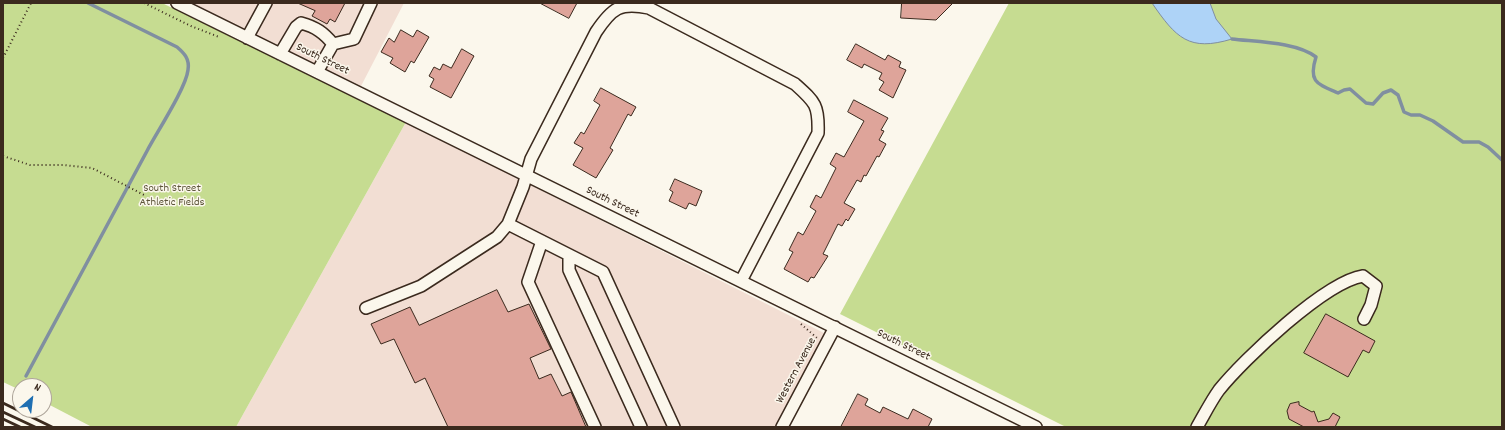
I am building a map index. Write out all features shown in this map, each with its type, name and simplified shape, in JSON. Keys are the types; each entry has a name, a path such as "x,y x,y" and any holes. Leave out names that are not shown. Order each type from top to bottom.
{"street":[{"name":"South Street","path":"177,3 1036,427"},
{"path":"247,38 266,3"},
{"path":"317,72 333,44 354,39 371,3"},
{"path":"366,308 421,286 497,237 508,224 523,187 530,159 596,32 606,18 620,7 631,4 649,8 795,84 812,98 819,114 818,133 741,281"},
{"path":"280,54 296,26 301,23 324,33 333,44"},
{"path":"508,224 603,272 674,427"},
{"path":"542,241 528,282 595,427"},
{"path":"569,255 569,270 641,427"},
{"path":"1197,427 1218,391 1237,370 1264,345 1333,288 1353,278 1363,276 1376,286 1371,305 1364,319"},
{"name":"Western Avenue","path":"782,427 835,327"}],"path":[{"path":"3,58 31,3"},
{"path":"3,156 30,165 63,165 92,168 144,195"}],"shaded area":[{"path":"189,3 404,3 360,88"},
{"path":"406,122 828,335 778,427 236,427"}],"green space":[{"name":"South Street Athletic Fields","path":"3,3 162,3 406,122 236,427 92,427 52,406 52,378 12,378 12,386 3,382"},
{"path":"1009,3 1502,3 1502,427 1066,427 840,314"}],"water":[{"path":"1152,3 1210,3 1216,19 1232,39 1217,43 1205,44 1194,43 1185,39 1169,25"}],"building":[{"path":"298,3 345,3 335,22 330,19 327,24 312,16 315,11"},
{"path":"540,3 577,3 569,18"},
{"path":"902,3 953,3 936,20 901,18"},
{"path":"401,30 413,37 417,30 429,37 414,63 411,61 405,72 390,63 393,58 381,52 389,38 394,42"},
{"path":"856,44 885,60 888,55 901,62 899,67 906,70 893,98 879,90 884,82 879,79 882,73 864,64 862,68 847,60"},
{"path":"462,49 474,56 451,98 430,87 434,79 429,76 434,67 440,70 443,64 451,68"},
{"path":"601,88 636,107 631,116 628,114 610,148 613,150 596,178 573,165 583,148 574,143 581,132 584,134 600,105 594,101"},
{"path":"854,100 888,118 881,130 884,131 879,140 886,144 879,157 877,156 866,176 864,175 861,182 857,180 844,203 855,209 848,221 846,219 842,226 838,224 823,254 828,256 814,278 811,277 808,282 784,269 793,252 789,250 798,232 803,235 816,211 810,207 816,195 821,198 836,168 830,164 836,153 844,157 864,121 848,112"},
{"path":"675,179 702,191 696,206 689,203 686,209 669,201 673,192 670,190"},
{"path":"497,290 508,312 529,304 551,349 530,358 539,379 551,374 562,396 571,392 586,427 448,427 425,378 415,383 394,339 381,344 371,324 410,307 419,325"},
{"path":"1326,314 1375,341 1369,353 1363,350 1348,377 1304,353"},
{"path":"858,394 868,399 865,405 880,413 883,407 908,419 913,409 932,419 928,427 841,427"},
{"path":"1299,402 1299,405 1312,412 1314,411 1318,422 1329,419 1333,413 1340,417 1335,427 1304,427 1289,419 1287,411 1290,404"}],"waterway":[{"path":"26,376 147,151 177,99 188,70 187,59 177,47 88,3"},
{"path":"1232,39 1276,44 1298,48 1308,52 1316,57 1313,72 1314,77 1316,81 1325,87 1338,93 1350,89 1366,103 1373,104 1383,93 1391,90 1398,95 1404,112 1411,115 1420,115 1433,121 1463,142 1479,142 1488,147 1502,160"}],"railway":[{"path":"3,403 52,427"},
{"path":"3,412 35,427"},
{"path":"3,419 20,427"}]}
